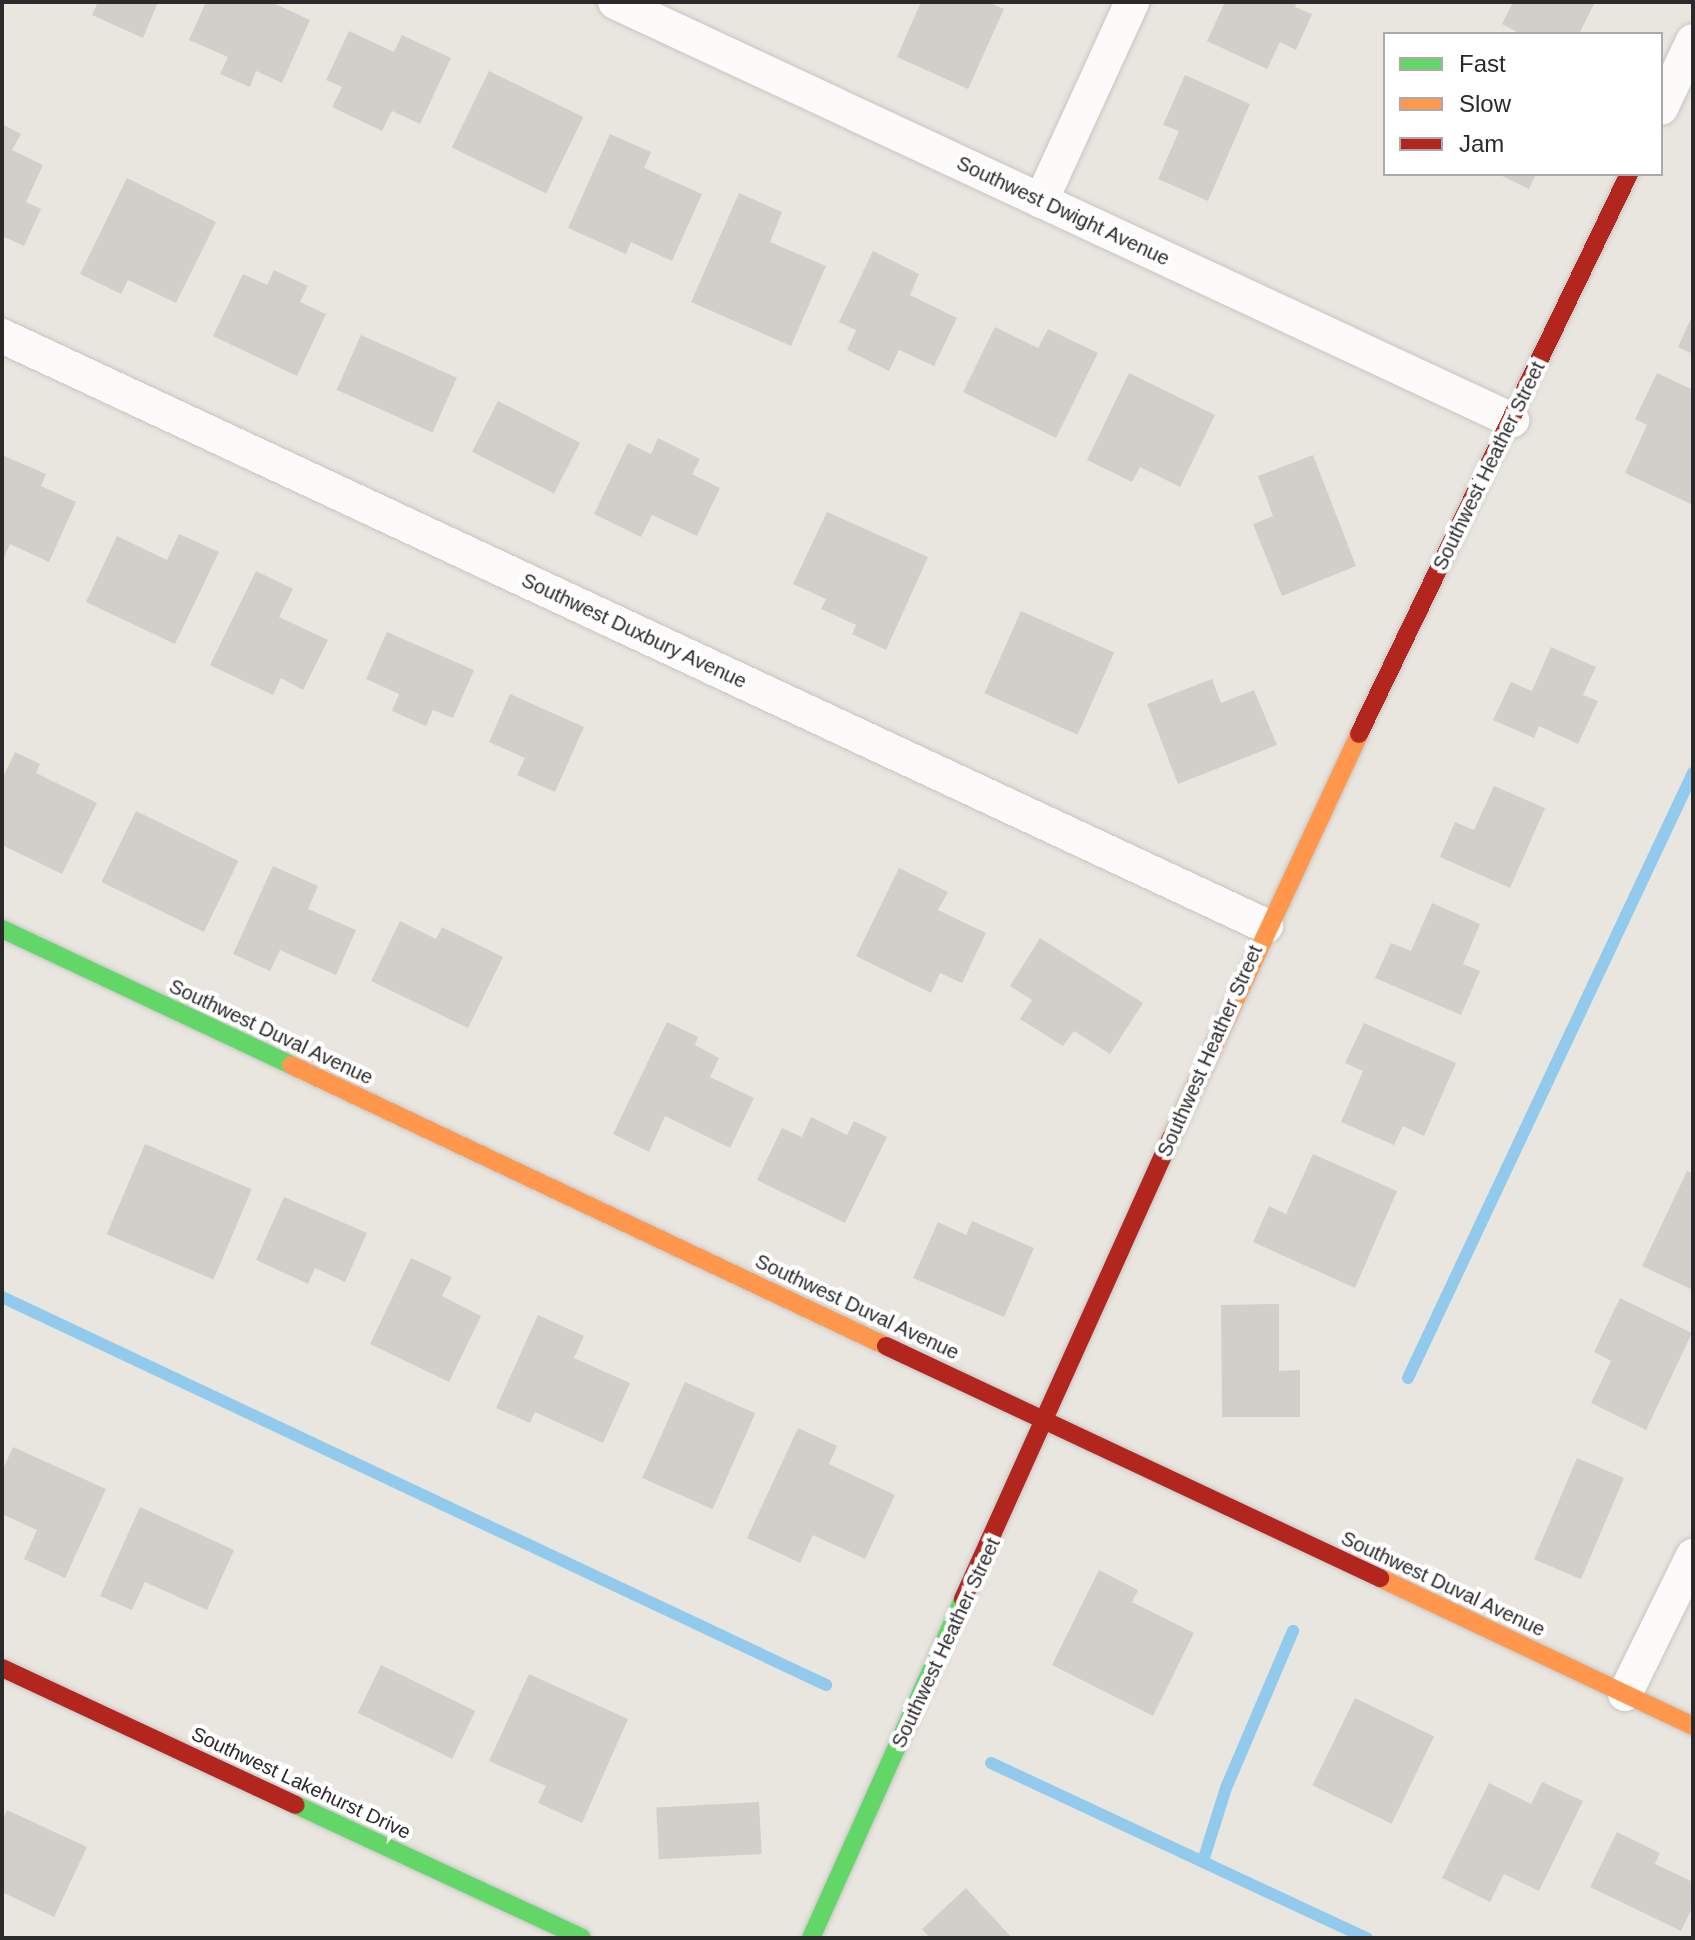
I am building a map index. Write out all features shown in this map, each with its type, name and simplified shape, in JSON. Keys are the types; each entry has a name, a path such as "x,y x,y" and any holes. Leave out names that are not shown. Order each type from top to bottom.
{"street":[{"name":"Southwest Dwight Avenue","path":"615,2 1512,420"},
{"path":"1041,201 1132,2"},
{"path":"1663,104 1693,41"},
{"name":"Southwest Heather Street","path":"811,1938 1047,1421 1266,926 1628,176"},
{"name":"Southwest Duxbury Avenue","path":"2,336 1266,926"},
{"name":"Southwest Duval Avenue","path":"2,929 1693,1726"},
{"path":"1625,1694 1693,1556"},
{"name":"Southwest Lakehurst Drive","path":"2,1668 582,1938"}],"building":[{"path":"98,2 158,2 143,38 92,15"},
{"path":"206,2 271,2 310,20 282,83 256,71 250,87 220,74 228,57 189,40"},
{"path":"921,2 988,2 1004,9 968,89 897,57"},
{"path":"1225,2 1297,2 1295,7 1312,14 1296,50 1280,42 1267,69 1207,41"},
{"path":"1513,2 1595,2 1580,32 1517,32 1502,24"},
{"path":"349,31 394,52 402,35 451,58 420,124 392,111 382,131 332,107 342,87 326,80"},
{"path":"489,71 583,117 546,193 452,147"},
{"path":"1185,75 1250,104 1208,201 1158,179 1179,131 1163,125"},
{"path":"2,124 21,134 12,150 43,165 26,202 41,209 24,246 2,236"},
{"path":"610,134 651,152 644,168 702,194 672,261 631,242 626,254 568,228"},
{"path":"1502,176 1535,176 1529,189"},
{"path":"127,178 216,222 176,303 128,280 121,294 80,274"},
{"path":"739,193 782,212 770,242 826,266 791,346 691,302"},
{"path":"873,251 919,274 910,295 957,318 934,366 899,350 889,371 847,350 856,330 839,322"},
{"path":"274,270 308,286 300,302 326,314 297,376 213,336 243,274 267,285"},
{"path":"1693,314 1693,354 1678,347"},
{"path":"995,327 1038,348 1048,329 1098,353 1056,438 963,392"},
{"path":"361,335 457,378 433,433 337,390"},
{"path":"1129,373 1215,415 1180,487 1140,467 1132,482 1087,460"},
{"path":"1657,373 1693,390 1693,505 1625,473 1647,425 1635,419"},
{"path":"498,401 580,443 554,494 472,452"},
{"path":"658,438 700,459 692,474 720,488 697,536 652,515 641,537 594,514 628,443 651,454"},
{"path":"2,455 46,474 41,486 76,502 49,562 10,544 2,562"},
{"path":"1313,455 1356,566 1282,596 1253,524 1273,516 1258,476"},
{"path":"827,512 928,557 886,650 852,634 856,625 821,609 826,599 793,584"},
{"path":"179,534 219,552 175,644 86,602 117,536 167,560"},
{"path":"256,571 293,589 279,617 328,640 303,690 281,678 273,695 210,665"},
{"path":"1021,611 1114,652 1078,735 984,693"},
{"path":"387,632 474,670 453,718 433,710 426,726 392,711 399,694 366,679"},
{"path":"1551,647 1596,667 1583,695 1598,701 1578,744 1539,726 1534,738 1493,720 1511,682 1532,691"},
{"path":"1212,679 1221,703 1254,690 1277,745 1178,784 1147,704"},
{"path":"510,694 584,727 555,792 517,775 525,758 489,742"},
{"path":"15,752 40,764 36,773 97,803 62,874 2,845 2,779"},
{"path":"1494,786 1545,808 1510,888 1440,857 1455,822 1474,830"},
{"path":"136,811 238,861 204,932 101,882"},
{"path":"273,866 318,886 308,909 356,930 336,975 280,950 270,971 233,954"},
{"path":"899,868 948,892 938,910 986,933 962,983 940,973 931,993 856,956"},
{"path":"1432,903 1480,924 1463,964 1480,971 1461,1015 1375,978 1391,943 1411,951"},
{"path":"400,921 436,939 442,927 503,957 468,1028 371,981"},
{"path":"1040,938 1143,1003 1110,1054 1074,1031 1063,1046 1020,1019 1032,1000 1010,986"},
{"path":"667,1022 698,1037 695,1045 719,1058 710,1077 754,1098 730,1148 665,1116 649,1152 613,1134"},
{"path":"1364,1023 1456,1063 1424,1136 1403,1126 1394,1145 1341,1122 1363,1071 1345,1063"},
{"path":"811,1117 847,1135 854,1121 887,1137 845,1223 757,1180 782,1128 802,1137"},
{"path":"145,1144 252,1189 213,1280 107,1234"},
{"path":"1313,1154 1397,1191 1355,1288 1253,1242 1269,1206 1286,1214"},
{"path":"1687,1171 1693,1174 1693,1290 1642,1266"},
{"path":"284,1197 367,1233 345,1282 315,1268 308,1284 256,1260"},
{"path":"972,1221 1034,1248 1004,1317 913,1278 938,1222 966,1235"},
{"path":"411,1258 452,1277 442,1296 481,1316 449,1382 370,1344"},
{"path":"1620,1298 1692,1333 1646,1430 1591,1403 1611,1361 1594,1352"},
{"path":"1279,1304 1279,1371 1300,1370 1300,1417 1222,1417 1221,1305"},
{"path":"538,1315 584,1336 574,1358 630,1383 603,1443 535,1412 530,1423 496,1408"},
{"path":"685,1382 755,1413 713,1509 642,1478"},
{"path":"798,1428 837,1446 829,1464 895,1495 865,1559 813,1535 800,1563 747,1538"},
{"path":"13,1447 106,1489 65,1578 24,1559 37,1530 2,1514 2,1471"},
{"path":"1577,1458 1624,1478 1581,1579 1534,1559"},
{"path":"140,1507 234,1550 207,1610 145,1582 132,1610 100,1596"},
{"path":"1099,1570 1138,1590 1132,1602 1194,1633 1153,1716 1052,1665"},
{"path":"381,1665 475,1711 452,1759 358,1713"},
{"path":"529,1674 628,1719 582,1823 538,1803 546,1786 489,1761"},
{"path":"1355,1698 1434,1737 1392,1824 1312,1785"},
{"path":"1542,1782 1583,1801 1539,1891 1504,1874 1490,1902 1442,1878 1489,1783 1531,1804"},
{"path":"759,1802 762,1854 659,1859 656,1807"},
{"path":"7,1810 87,1847 54,1917 2,1892 2,1821"},
{"path":"1617,1832 1660,1853 1655,1864 1693,1882 1693,1906 1681,1931 1590,1887"},
{"path":"966,1888 1012,1938 930,1938 922,1929"}],"waterway":[{"path":"1408,1378 1693,773"},
{"path":"2,1297 826,1685"},
{"path":"1203,1861 1226,1788 1293,1631"},
{"path":"991,1763 1367,1938"}],"traffic: fast":[{"path":"2,929 291,1065"},
{"path":"811,1938 963,1599"},
{"path":"296,1805 582,1938"}],"traffic: slow":[{"path":"1171,1138 1359,734"},
{"path":"291,1065 886,1346"},
{"path":"1380,1578 1693,1726"}],"traffic: jam":[{"path":"1359,734 1628,176"},
{"path":"963,1599 1171,1138"},
{"path":"886,1346 1380,1578"},
{"path":"2,1668 296,1805"}]}
